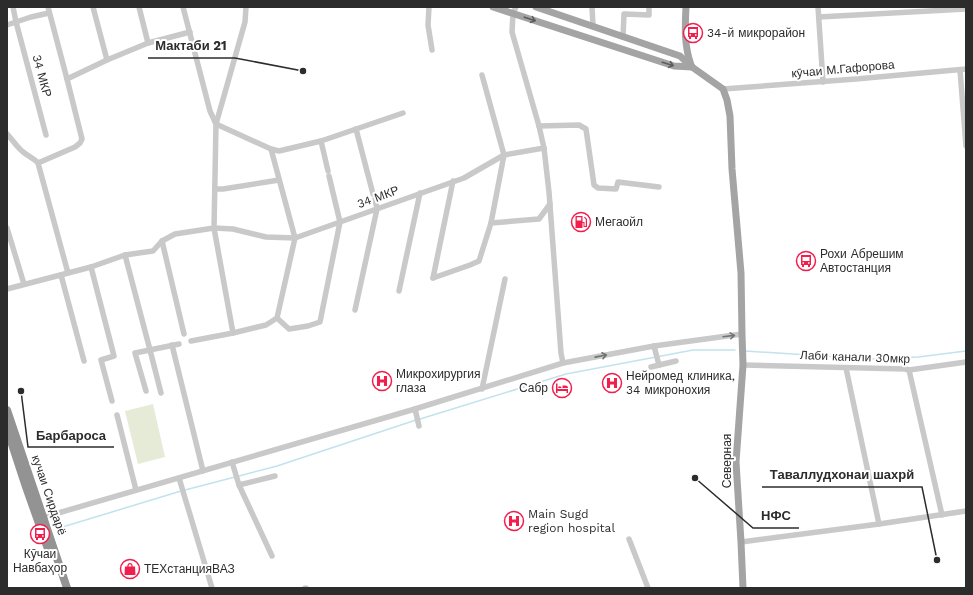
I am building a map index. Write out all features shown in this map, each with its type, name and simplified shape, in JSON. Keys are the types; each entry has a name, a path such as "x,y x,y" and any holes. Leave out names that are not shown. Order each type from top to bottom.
{"highway":[{"name":"кучаи Сирдарё","path":"7,410 41,518 67,588"},
{"path":"7,429 41,518 62,588"}],"main road":[{"path":"493,7 514,10 674,66 692,67"},
{"path":"536,7 680,56 692,67 722,89"},
{"path":"686,7 686,47 692,67"},
{"path":"645,57 650,45"},
{"path":"672,53 678,53 686,47"},
{"name":"Северная","path":"722,89 727,100 730,116 732,169 741,273 744,365 736,462 742,588"}],"street":[{"name":"34 МКР","path":"13,7 46,135"},
{"path":"93,7 107,60"},
{"path":"139,7 148,43"},
{"path":"183,7 210,111 216,124 271,149 279,151 321,141 403,113"},
{"path":"233,333 214,228 216,124 245,22 246,7"},
{"path":"429,7 428,24 432,50"},
{"path":"592,7 593,26"},
{"path":"623,36 624,14 649,15 649,7"},
{"path":"818,7 823,82"},
{"path":"819,17 966,9"},
{"path":"7,25 48,10 82,139 75,147 38,163"},
{"path":"514,10 512,32 544,148 563,363"},
{"path":"67,79 148,43 190,32"},
{"path":"963,69 966,146"},
{"name":"кӯчаи М.Гафорова","path":"722,89 823,82 963,69"},
{"path":"453,181 433,278 480,261 491,223 504,155 482,75"},
{"path":"538,126 579,125 586,129 594,185 598,188 616,189 618,182 659,187"},
{"path":"355,310 377,209 356,129"},
{"path":"7,134 18,148 38,163 68,273"},
{"path":"277,318 289,329 308,326 320,322 340,222 321,141"},
{"name":"34 МКР","path":"295,238 464,178 504,155 544,148"},
{"path":"191,341 233,333 266,324 277,318 295,238 271,149"},
{"path":"215,189 279,180"},
{"path":"398,291 420,193"},
{"path":"491,223 539,219 550,204"},
{"path":"7,228 24,284"},
{"path":"7,289 91,267 125,255 153,251 162,241 175,234 214,228 233,229 266,237 295,238"},
{"path":"162,241 184,334"},
{"path":"125,255 161,394"},
{"path":"91,267 114,356 101,360 112,401"},
{"path":"61,275 84,361"},
{"path":"482,389 505,279"},
{"path":"41,518 415,409 563,363 654,346 742,334"},
{"path":"146,391 136,353 179,344"},
{"path":"172,345 203,471"},
{"path":"654,346 657,360"},
{"path":"657,360 676,361"},
{"path":"651,367 657,360"},
{"name":"Лаби канали 30мкр","path":"744,365 909,370 966,362"},
{"path":"846,368 879,524"},
{"path":"909,370 942,515"},
{"path":"415,409 419,426"},
{"path":"117,415 136,490"},
{"path":"232,462 239,485 272,556"},
{"path":"239,485 275,476"},
{"path":"179,478 212,588"},
{"path":"741,542 966,511"},
{"path":"629,539 648,588"}],"green space":[{"path":"153,404 165,457 138,464 125,411"}],"waterway":[{"path":"420,419 566,374 693,350 735,350"},
{"path":"745,351 871,359 918,357 966,351"},
{"path":"239,476 277,466 416,420"},
{"path":"185,490 235,477"},
{"path":"56,529 181,491"}],"place":[{"name":"34-й микрорайон","path":"693,33"},
{"name":"Мактаби 21","path":"303,71"},
{"name":"Мегаойл","path":"581,222"},
{"name":"Рохи Абрешим Автостанция","path":"806,261"},
{"name":"Микрохирургия глаза","path":"382,381"},
{"name":"Нейромед клиника, 34 микронохия","path":"612,383"},
{"name":"Сабр","path":"562,388"},
{"name":"Барбароса","path":"21,391"},
{"name":"НФС","path":"695,478"},
{"name":"Main Sugd region hospital","path":"514,521"},
{"name":"Кӯчаи Навбаҳор","path":"40,534"},
{"name":"Таваллудхонаи шахрй","path":"937,560"},
{"name":"ТЕХстанцияВАЗ","path":"130,569"}]}
